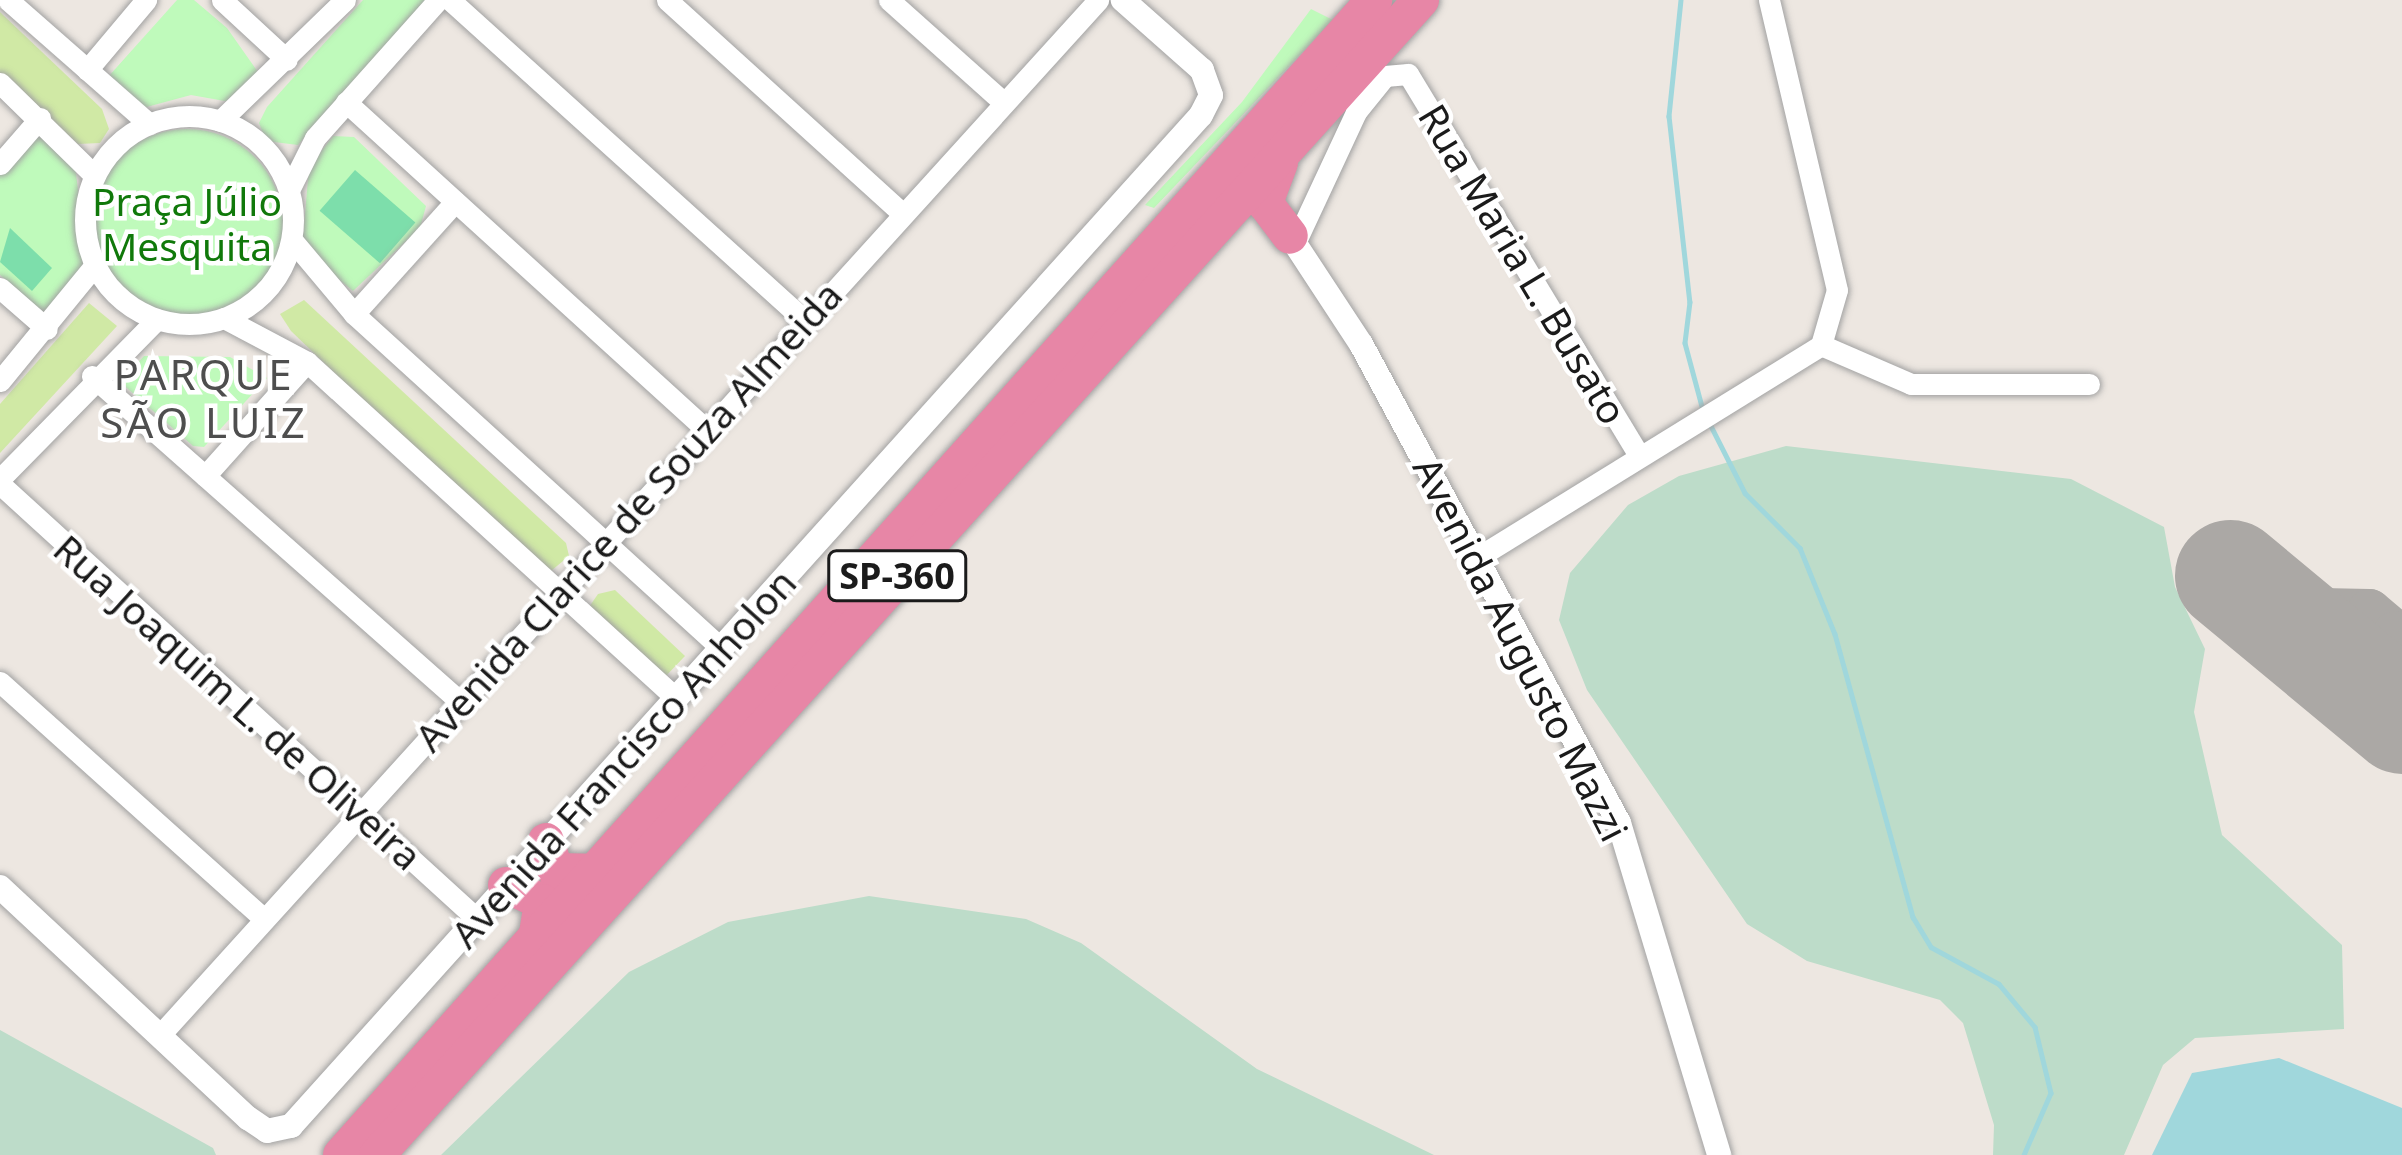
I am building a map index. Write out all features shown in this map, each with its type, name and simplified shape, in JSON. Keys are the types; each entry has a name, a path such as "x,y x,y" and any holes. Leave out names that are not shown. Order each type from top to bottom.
{"highway":[{"path":"1320,60 1351,0"},
{"name":"SP-360","path":"341,1155 1374,0"},
{"name":"SP-360","path":"377,1155 1421,0"},
{"path":"1293,239 1264,190 1313,119"},
{"path":"1194,247 1261,222 1293,239"},
{"path":"546,841 556,871 595,872"},
{"path":"506,885 542,902 536,938"}],"street":[{"path":"8,0 149,124"},
{"path":"87,70 146,0"},
{"path":"222,0 287,60"},
{"path":"220,121 345,0"},
{"path":"289,190 346,103 438,0"},
{"path":"450,0 805,321"},
{"path":"667,0 902,213"},
{"path":"889,0 1004,103"},
{"name":"Avenida Clarice de Souza Almeida","path":"160,1035 1098,0"},
{"name":"Avenida Francisco Anholon","path":"160,1035 248,1118 283,1130 1202,116 1211,95 1202,70 1124,0"},
{"path":"1475,559 1637,454 1708,422 1821,345 1837,290 1769,0"},
{"name":"Rua Maria L. Busato","path":"1293,239 1357,112 1385,76 1408,74 1637,454"},
{"path":"0,83 94,175"},
{"path":"346,103 708,430"},
{"path":"0,164 40,118"},
{"path":"224,318 262,294 292,240 289,190 262,146 220,121 149,124 94,175 86,220 95,265 119,297 157,319 224,318 307,362 677,698"},
{"path":"354,314 455,202"},
{"name":"Avenida Augusto Mazzi","path":"1293,239 1361,344 1619,824 1719,1155"},
{"path":"292,240 354,314 722,649"},
{"path":"0,381 95,265"},
{"path":"0,288 46,329"},
{"path":"0,482 92,376 157,319"},
{"path":"1821,345 1911,384 2090,385"},
{"path":"205,476 307,362"},
{"path":"92,376 461,703"},
{"name":"Rua Joaquim L. de Oliveira","path":"0,482 477,920"},
{"path":"0,682 263,918"},
{"path":"0,887 160,1035"}],"green space":[{"name":"Praça Júlio Mesquita","path":"177,0 194,0 227,28 260,75 230,102 191,95 143,108 108,77"},
{"path":"363,0 426,0 298,145 266,141 259,123 267,107"},
{"path":"1311,9 1333,20 1154,208 1145,205 1242,102"},
{"path":"0,12 102,109 109,129 100,143 78,144 0,74"},
{"name":"Praça Júlio Mesquita","path":"41,128 74,158 87,260 45,314 0,275 0,174"},
{"name":"Praça Júlio Mesquita","path":"187,129 224,136 255,157 276,188 283,225 276,262 255,293 224,314 187,321 150,314 119,293 98,262 91,225 98,188 119,157 150,136"},
{"name":"Praça Júlio Mesquita","path":"333,136 354,137 426,206 420,228 353,291 302,249 309,167"},
{"path":"355,170 415,222 380,263 320,211"},
{"path":"10,228 52,268 32,291 0,262"},
{"path":"304,300 566,543 569,556 545,576 291,331 280,314"},
{"path":"89,303 117,326 0,453 0,404"},
{"name":"Praça Júlio Mesquita","path":"144,356 230,357 267,378 204,447 193,446 120,382"},
{"path":"1786,446 2071,479 2164,527 2175,587 2205,649 2194,712 2222,835 2342,945 2344,1029 2195,1038 2163,1065 2124,1155 1993,1155 1994,1125 1963,1023 1940,1000 1807,961 1747,924 1587,690 1559,620 1570,573 1628,505 1679,476"},
{"path":"615,590 685,656 663,679 587,610 598,594"},
{"path":"869,896 1026,919 1081,943 1257,1069 1434,1155 441,1155 629,972 728,922"},
{"path":"0,1030 213,1148 216,1155 0,1155"}],"water":[{"path":"2279,1058 2402,1108 2402,1155 2152,1155 2192,1073"}],"waterway":[{"path":"1681,0 1669,116 1690,302 1685,343 1703,410"},
{"path":"1708,420 1745,493 1800,548 1835,634 1913,917 1931,947 1999,984 2035,1027 2051,1093 2024,1155"}],"taxiway":[{"path":"2270,609 2369,611 2395,633 2402,669"}],"runway":[{"path":"2230,575 2402,718"}],"district":[{"name":"PARQUE SÃO LUIZ","path":"204,398"}]}
